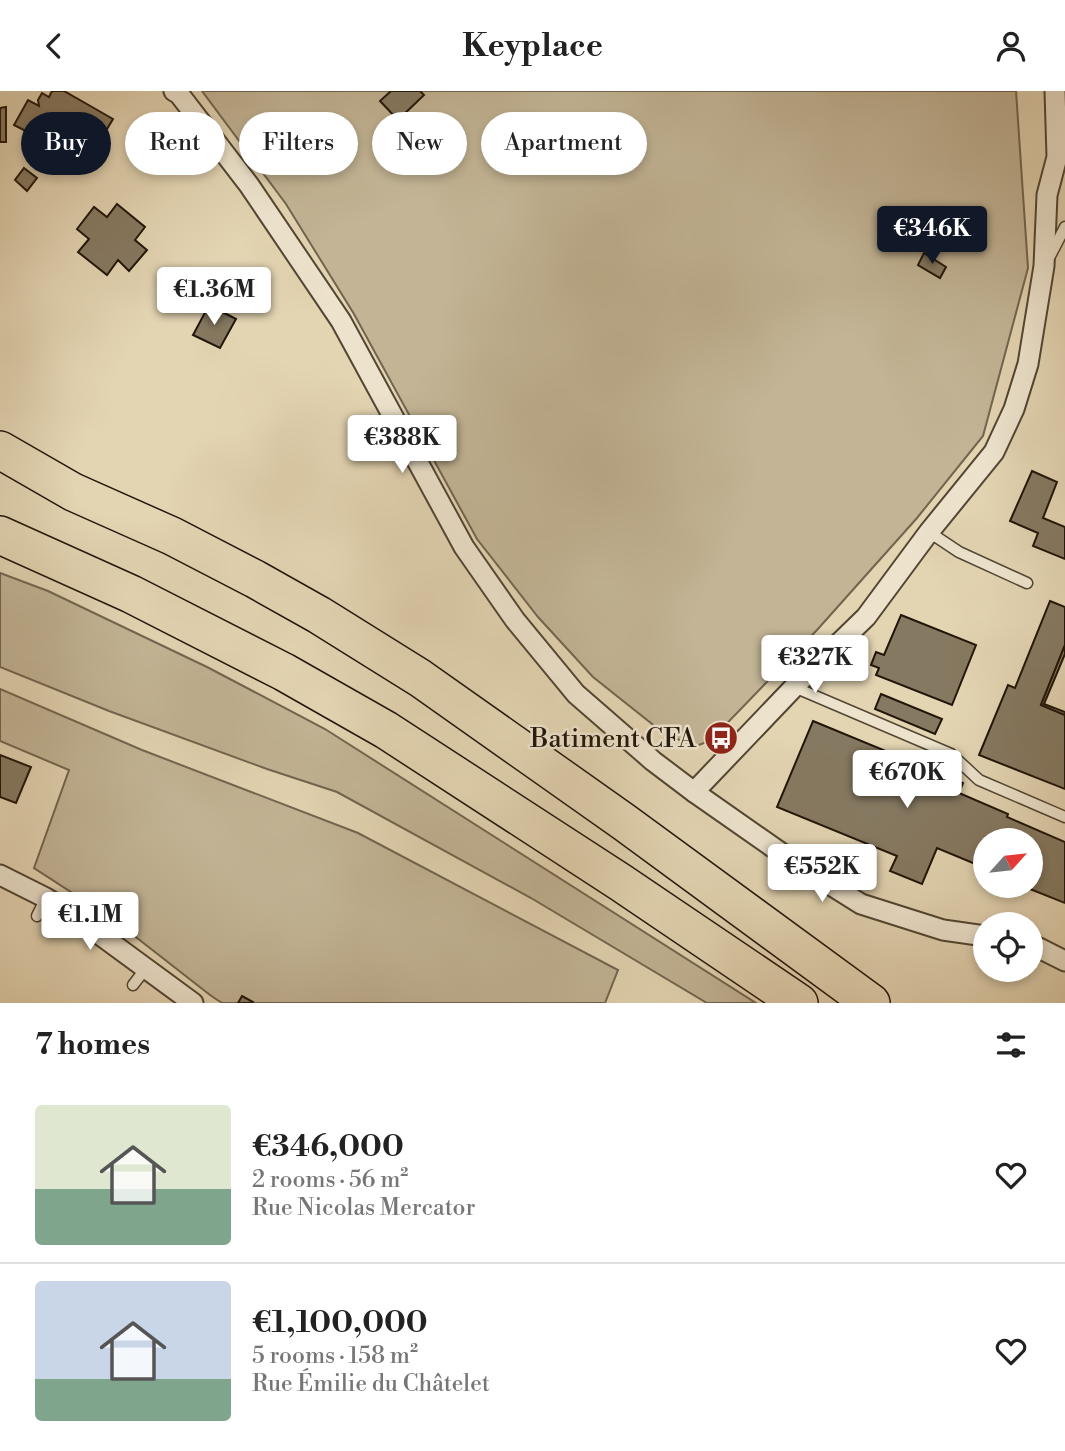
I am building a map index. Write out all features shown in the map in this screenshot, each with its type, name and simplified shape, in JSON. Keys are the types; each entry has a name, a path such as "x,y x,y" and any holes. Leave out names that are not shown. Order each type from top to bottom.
{"highway":[{"path":"0,450 62,486"},
{"path":"0,459 172,536 255,579 409,671 624,822 871,1003"},
{"path":"0,535 131,594 284,672 386,730 799,1003"},
{"path":"0,551 131,594"}],"street":[{"path":"174,91 249,185 341,321 464,547 515,620 576,694 653,761 694,792 794,862 861,904 943,930 973,934"},
{"path":"694,792 794,687 866,617 929,532 994,452 1014,409 1028,364 1044,266 1047,195 1057,157 1055,91"},
{"path":"0,875 69,912 193,1003"},
{"path":"1043,950 1065,961"}],"lane":[{"path":"1044,266 1065,227"},
{"path":"929,532 959,552 1027,583"},
{"path":"794,687 951,754 979,780 1065,817"},
{"path":"37,916 46,898"},
{"path":"133,985 146,968"}],"shaded area":[{"path":"202,91 1016,91 1028,268 983,436 917,518 817,630 710,741 696,746 666,735 593,677 538,617 477,539 354,314 286,204 264,175 358,175 358,112 239,112 239,141 225,122 225,112 218,112"},
{"path":"0,573 48,591 207,667 325,729 756,1003 707,1003 531,898 337,792 109,711 0,667"},
{"path":"0,689 142,750 358,833 618,970 605,1003 222,1003 114,920 34,868 69,770 0,741"}],"building":[{"path":"52,91 64,91 101,112 21,112 28,100 39,106 38,100 42,93 49,97"},
{"path":"391,91 420,91 424,95 406,112 390,112 380,101"},
{"path":"6,107 6,142 0,142 0,108"},
{"path":"21,112 21,129 14,125"},
{"path":"21,172 21,175 33,175 37,178 27,191 15,180"},
{"path":"117,204 145,227 135,240 147,250 129,271 118,260 107,275 78,252 89,239 77,229 94,207 107,217"},
{"path":"924,253 946,267 940,278 918,265"},
{"path":"209,305 236,319 220,348 193,335"},
{"path":"1032,471 1057,482 1043,518 1065,527 1065,559 1033,546 1038,533 1010,521"},
{"path":"1050,601 1065,607 1065,645 1041,705 1065,715 1065,789 979,755 1008,685 1015,688"},
{"path":"901,615 976,645 952,705 876,675 879,668 871,665 876,652 884,655"},
{"path":"1065,645 1065,654 1044,704 1065,712 1065,715 1041,705"},
{"path":"881,694 942,719 935,734 875,709"},
{"path":"813,721 963,783 959,793 1008,814 1007,817 1033,828 973,828 973,863 937,848 922,884 890,871 897,856 777,807"},
{"path":"0,755 31,767 16,803 0,797"},
{"path":"1043,833 1065,842 1065,903 1043,894"},
{"path":"242,996 253,1002 238,1003"}],"place":[{"name":"Batiment CFA","path":"721,738"}]}
